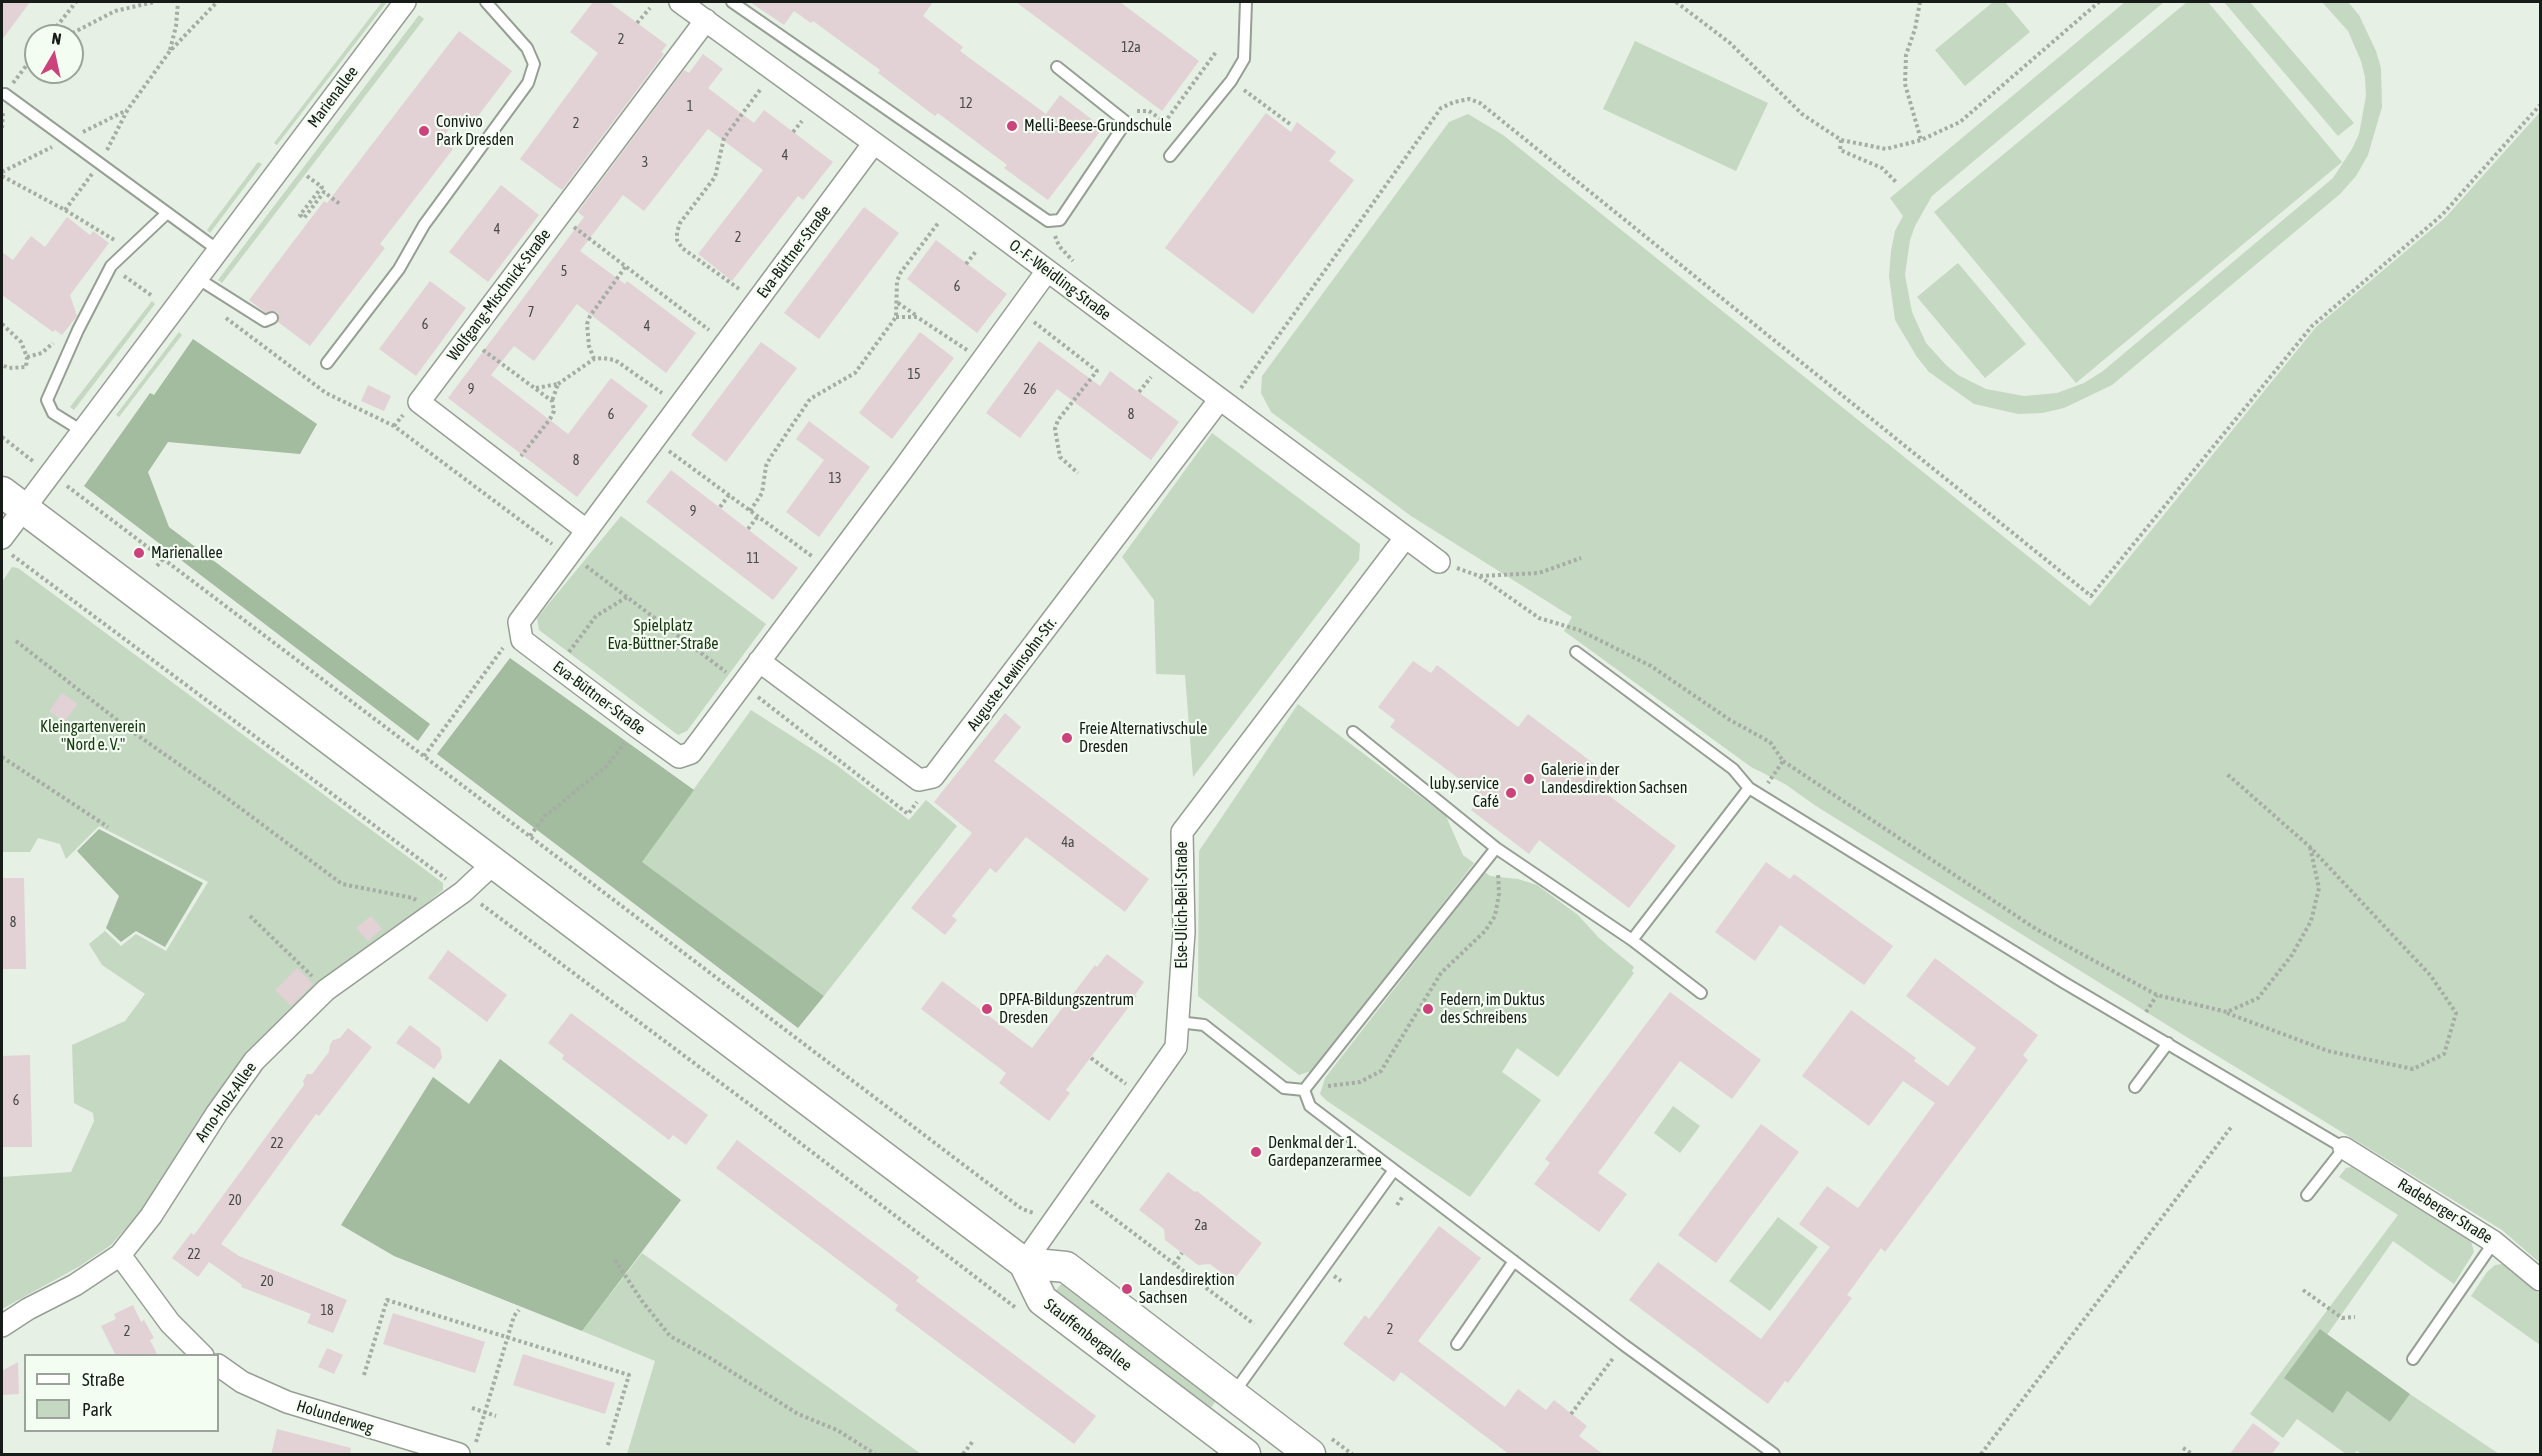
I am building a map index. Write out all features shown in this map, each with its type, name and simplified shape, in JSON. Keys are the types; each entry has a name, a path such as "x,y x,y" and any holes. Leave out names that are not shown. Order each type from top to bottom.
{"main road":[{"path":"13,500 1024,1263 1066,1267 1310,1455"},
{"name":"Stauffenbergallee","path":"1024,1263 1042,1300 1245,1455"}],"street":[{"name":"Marienallee","path":"5,545 13,500 82,431 405,2"},
{"name":"O.-F.-Weidling-Straße","path":"680,2 1439,562"},
{"name":"Wolfgang-Mischnick-Straße","path":"586,530 419,402 706,20"},
{"name":"Eva-Büttner-Straße","path":"874,143 519,622 522,640 636,726 679,757 691,753 829,570 1047,271"},
{"name":"Auguste-Lewinsohn-Str.","path":"926,779 1224,403"},
{"name":"Else-Ulich-Beil-Straße","path":"1024,1263 1176,1047 1184,932 1182,832 1405,538"},
{"path":"759,661 926,779"},
{"name":"Arno-Holz-Allee","path":"2,1326 75,1285 120,1255 152,1216 217,1113 254,1061 326,990 463,892 494,863"},
{"name":"Radeberger Straße","path":"2344,1148 2494,1242 2541,1280"},
{"path":"120,1255 170,1323 201,1354"},
{"name":"Holunderweg","path":"219,1366 242,1382 287,1402 467,1449"}],"lane":[{"path":"327,363 399,269 424,225 528,83 534,64 527,48 486,2"},
{"path":"732,2 1048,221 1060,220 1126,122 1057,67"},
{"path":"1170,156 1231,81 1244,59 1246,2"},
{"path":"5,94 218,250"},
{"path":"82,431 53,413 47,400 70,347 111,266 166,214"},
{"path":"197,278 265,321 273,318"},
{"path":"1576,652 1733,769 1749,788 2063,982 2344,1148 2307,1195"},
{"path":"1353,732 1496,848 1632,940 1701,993"},
{"path":"1632,940 1749,788"},
{"path":"1304,1090 1496,848"},
{"path":"1178,1022 1204,1025 1284,1088 1304,1090"},
{"path":"2135,1087 2168,1043"},
{"path":"1304,1090 1310,1106 1624,1345 1774,1455"},
{"path":"1233,1394 1394,1170"},
{"path":"2413,1359 2494,1242"},
{"path":"1457,1344 1514,1261"}],"path":[{"path":"59,24 76,2"},
{"path":"84,27 115,11 154,2"},
{"path":"170,51 176,26 178,2"},
{"path":"65,210 100,164 128,109 170,51 217,2"},
{"path":"1676,2 1730,43 1802,114 1841,140 1886,149 1921,140 1960,122 2099,2"},
{"path":"1920,2 1915,29 1906,54 1905,84 1921,140"},
{"path":"637,23 650,8"},
{"path":"1126,122 1137,111 1149,111 1165,122 1216,52"},
{"path":"5,94 24,69"},
{"path":"1231,81 1290,124"},
{"path":"756,302 682,248 677,240 677,232 680,224 715,177 724,138 760,90"},
{"path":"1224,403 1441,108 1469,99 1480,103 2091,596 2312,326 2442,215 2541,105"},
{"path":"793,132 802,121"},
{"path":"1841,140 1840,150 1882,168 1897,183"},
{"path":"2,176 65,210 130,250"},
{"path":"307,176 341,204"},
{"path":"322,187 300,215 304,218 324,192"},
{"path":"559,216 726,342"},
{"path":"750,512 760,498 766,466 770,458 810,399 855,373 896,317 897,281 901,272 939,222"},
{"path":"966,264 978,250"},
{"path":"111,266 151,295"},
{"path":"594,359 589,346 587,324 590,316 626,266"},
{"path":"898,303 983,361"},
{"path":"1019,310 1097,371 1058,420 1055,429 1060,457 1078,473"},
{"path":"218,312 326,393 394,426 582,563 908,814 926,779"},
{"path":"896,317 917,317"},
{"path":"2,324 21,342 27,357 26,367 9,368 2,364"},
{"path":"466,338 552,401"},
{"path":"535,388 558,384 594,359 615,360 680,405"},
{"path":"1139,392 1151,377"},
{"path":"509,471 550,419 554,411 552,401 558,384"},
{"path":"2,437 28,458"},
{"path":"654,441 829,570"},
{"path":"68,487 1022,1209"},
{"path":"720,507 729,495"},
{"path":"748,529 758,516"},
{"path":"5,545 463,892 877,1200 1020,1311"},
{"path":"1479,576 1539,573 1581,558"},
{"path":"157,566 162,559"},
{"path":"1439,562 1479,576 1539,618 1579,630 1651,666 1730,720 1770,742 1783,761 2036,929 2157,995 2227,1012 2328,1051 2413,1069 2444,1054 2456,1013 2431,976 2310,847 2227,774"},
{"path":"558,667 596,616 627,597"},
{"path":"424,756 507,643 519,622"},
{"path":"16,641 130,730 224,796 342,884 413,898 431,915"},
{"path":"530,836 545,816 607,766 636,726"},
{"path":"2,757 108,827"},
{"path":"1771,778 1783,761"},
{"path":"2227,1012 2258,998 2292,955 2311,921 2319,888 2310,847"},
{"path":"1348,1083 1360,1082 1381,1071 1441,973 1485,931 1495,916 1499,894 1496,848"},
{"path":"250,916 326,990"},
{"path":"1091,1058 1142,1096"},
{"path":"1981,1455 2232,1126"},
{"path":"1076,1190 1254,1324"},
{"path":"877,1200 881,1195"},
{"path":"1174,1264 1182,1253"},
{"path":"615,1260 642,1301 670,1336 710,1358 798,1414 837,1430 875,1455"},
{"path":"2303,1290 2342,1318 2355,1317"},
{"path":"364,1375 387,1300 629,1375 607,1449"},
{"path":"467,1449 485,1412 514,1316 519,1310"},
{"path":"1571,1414 1624,1345"},
{"path":"472,1408 496,1416"},
{"path":"963,1455 973,1441"},
{"path":"2183,1448 2192,1455"}],"green space":[{"path":"382,2 387,2 277,145 274,143"},
{"path":"1993,2 2005,2 2030,32 1965,86 1935,50"},
{"path":"2125,2 2164,2 1932,196 1915,226 1910,240 1905,275 1912,312 1926,343 1958,375 1986,389 2024,396 2057,393 2084,383 2103,371 2333,178 2359,134 2366,96 2365,77 2348,31 2322,2 2348,2 2359,15 2376,51 2381,68 2382,107 2368,155 2356,176 2340,194 2112,385 2064,408 2042,413 2018,414 1974,404 1929,372 1917,357 1895,320 1889,276 1895,231 1903,216 1890,198"},
{"path":"2187,2 2208,2 2342,162 2076,383 1934,212"},
{"path":"2224,2 2250,2 2354,123 2338,136"},
{"path":"419,15 424,19 222,283 218,280"},
{"path":"1635,41 1768,103 1736,171 1603,109"},
{"path":"2540,112 2540,1263 2502,1230 2180,1033 1816,806 1785,784 1751,767 1564,631 1572,617 1411,516 1271,412 1261,393 1262,376 1449,122 1468,114 1503,135 2090,606 2316,327 2445,218"},
{"path":"258,162 262,164 210,233 207,230"},
{"path":"1958,263 2026,344 1985,378 1917,297"},
{"path":"152,301 155,304 74,410 70,407"},
{"path":"179,332 182,335 119,417 116,415"},
{"path":"193,339 317,424 300,454 168,442 148,472 169,527 430,724 418,741 84,486 150,393 154,395"},
{"path":"1212,433 1360,544 1359,560 1193,777 1185,675 1156,674 1154,600 1122,557"},
{"name":"Spielplatz Eva-Büttner-Straße","path":"621,516 766,624 687,731 678,735 539,630 537,618"},
{"name":"Kleingartenverein \"Nord e. V.\"","path":"12,567 18,568 443,883 443,890 246,1054 143,1209 111,1245 80,1266 2,1309 2,1177 71,1172 94,1121 93,1113 74,1103 72,1045 125,1021 145,994 102,965 89,944 105,931 121,946 136,934 166,951 208,882 99,826 66,859 60,844 38,838 30,852 2,852 2,582"},
{"path":"510,658 694,790 642,862 824,996 798,1028 437,754"},
{"path":"1298,704 1446,816 1463,855 1474,863 1314,1070 1299,1075 1198,996 1199,851"},
{"path":"751,710 835,764 909,820 926,800 957,826 824,996 641,862"},
{"path":"99,829 203,883 165,947 136,931 121,942 106,928 119,896 77,851"},
{"path":"1485,872 1490,876 1518,879 1537,885 1578,915 1599,938 1634,967 1632,971 1634,973 1558,1077 1517,1048 1502,1072 1541,1100 1470,1197 1327,1101 1320,1094 1325,1078"},
{"path":"500,1059 681,1200 582,1331 394,1256 341,1225 433,1077 469,1104"},
{"path":"1673,1106 1700,1126 1680,1153 1654,1133"},
{"path":"2351,1167 2471,1241 2474,1252 2454,1284 2393,1241 2327,1335 2320,1330 2333,1413 2347,1391 2390,1422 2410,1394 2499,1454 2361,1454 2357,1451 2354,1454 2346,1454 2297,1419 2283,1438 2250,1414 2398,1215 2339,1177 2346,1168"},
{"path":"1778,1217 1818,1247 1770,1311 1729,1281"},
{"path":"642,1253 921,1454 627,1454 655,1361 582,1331"},
{"path":"2502,1264 2540,1294 2540,1345 2471,1296 2487,1272 2495,1265"},
{"path":"1062,1283 1216,1401 1208,1412 1053,1294"},
{"path":"2320,1329 2410,1394 2390,1422 2347,1391 2333,1413 2284,1378"}],"building":[{"path":"2,2 30,2 2,40"},
{"path":"593,2 609,2 667,45 661,52 664,54 562,190 520,159 598,53 570,32"},
{"path":"750,2 933,2 923,16 963,47 960,51 1046,114 1060,95 1103,128 1048,200 1004,168 1007,165 938,113 935,116 878,73 880,70 813,21 811,23 794,11 784,25"},
{"path":"1016,2 1120,2 1199,61 1162,111"},
{"name":"Convivo Park Dresden","path":"459,31 512,71 472,124 460,115 441,140 453,149 380,244 385,248 310,346 278,322 277,312 266,313 249,300 324,201 327,203"},
{"path":"703,54 723,69 708,88 754,123 764,110 833,162 803,200 798,196 732,281 698,254 763,170 708,129 644,211 623,195 580,251 625,284 627,281 696,333 666,373 577,304 534,361 514,346 491,375 568,434 611,378 648,406 577,497 448,398 584,217 578,212 583,205 684,70 689,73"},
{"path":"1266,113 1291,132 1297,122 1336,152 1329,161 1354,180 1253,314 1165,248"},
{"path":"501,185 539,215 488,282 449,252"},
{"path":"864,207 899,233 819,339 784,313"},
{"path":"67,217 90,235 93,231 109,243 70,295 77,316 62,335 55,330 53,332 2,295 2,252 13,260 31,236 45,247"},
{"path":"936,240 1007,294 977,333 907,279"},
{"path":"430,281 466,308 416,376 379,349"},
{"path":"920,332 954,358 892,439 859,413"},
{"path":"1039,341 1100,386 1110,371 1179,422 1151,460 1057,389 1020,438 986,413"},
{"path":"761,342 797,368 726,462 691,435"},
{"path":"368,385 391,396 384,411 361,401"},
{"path":"809,421 870,467 819,537 786,512 824,460 796,439"},
{"path":"671,470 798,568 773,600 646,502"},
{"name":"Galerie in der Landesdirektion Sachsen","path":"1413,661 1431,673 1437,665 1518,727 1528,714 1605,772 1595,785 1676,846 1629,908 1539,840 1529,854 1471,810 1482,796 1390,727 1395,720 1378,707"},
{"path":"62,693 78,704 64,722 49,711"},
{"path":"1005,713 1021,727 994,761 1149,879 1125,912 1026,837 996,873 990,868 952,916 957,920 945,935 911,908 972,833 934,802"},
{"path":"1766,862 1790,879 1794,874 1893,946 1864,985 1780,925 1755,961 1715,932"},
{"path":"2,878 24,878 26,969 2,969"},
{"path":"371,916 382,929 368,941 356,928"},
{"path":"448,950 507,995 487,1022 428,978"},
{"path":"1107,954 1144,982 1135,995 1137,996 1066,1090 1070,1093 1049,1121 999,1083 1006,1073 921,1009 942,981 1032,1048 1095,965 1097,967"},
{"path":"1935,958 2038,1035 2023,1055 2028,1060 1885,1252 1881,1248 1847,1295 1852,1298 1788,1383 1785,1381 1768,1404 1629,1300 1658,1262 1761,1339 1830,1247 1799,1224 1827,1186 1858,1208 1935,1103 1903,1081 1869,1126 1802,1076 1851,1010 1916,1058 1914,1061 1948,1086 1976,1048 1906,996"},
{"path":"297,968 313,984 291,1006 275,990"},
{"path":"1670,992 1761,1060 1732,1099 1680,1061 1598,1173 1627,1194 1599,1232 1534,1184 1550,1163 1545,1159"},
{"path":"571,1013 708,1115 686,1145 673,1135 669,1140 562,1059 564,1055 548,1043"},
{"path":"410,1025 440,1048 442,1058 434,1069 396,1043"},
{"path":"348,1028 372,1047 319,1116 316,1114 221,1244 239,1256 347,1300 333,1333 307,1323 311,1314 241,1287 242,1285 209,1262 198,1277 172,1258 191,1233 194,1235 304,1085 303,1081 307,1074 312,1074 329,1052 333,1040 340,1038"},
{"path":"30,1055 32,1147 2,1147 2,1056"},
{"path":"1761,1124 1799,1152 1716,1263 1678,1235"},
{"path":"737,1140 919,1277 916,1281 1096,1416 1074,1444 895,1310 898,1305 716,1168"},
{"path":"1168,1172 1195,1192 1197,1191 1262,1243 1233,1281 1210,1264 1198,1265 1165,1240 1164,1229 1139,1210"},
{"path":"1439,1226 1481,1258 1418,1341 1505,1407 1518,1389 1546,1410 1554,1400 1587,1426 1579,1436 1604,1455 1510,1455 1401,1372 1394,1382 1343,1344 1365,1315 1369,1319"},
{"path":"133,1305 141,1322 144,1320 154,1338 150,1340 157,1354 115,1354 101,1326 116,1319 114,1314"},
{"path":"393,1313 485,1342 475,1373 383,1344"},
{"path":"327,1348 343,1355 334,1374 318,1367"},
{"path":"523,1354 615,1383 605,1414 513,1385"},
{"path":"18,1362 19,1394 2,1395 2,1371"},
{"path":"2253,1423 2280,1443 2271,1455 2229,1455"},
{"path":"277,1429 351,1448 350,1455 271,1455"}],"place":[{"name":"Melli-Beese-Grundschule","path":"1012,126"},
{"name":"Convivo Park Dresden","path":"424,131"},
{"name":"Marienallee","path":"139,553"},
{"name":"Freie Alternativschule Dresden","path":"1067,738"},
{"name":"Galerie in der Landesdirektion Sachsen","path":"1529,779"},
{"name":"luby.service Café","path":"1511,793"},
{"name":"DPFA-Bildungszentrum Dresden","path":"987,1009"},
{"name":"Federn, im Duktus des Schreibens","path":"1428,1009"},
{"name":"Denkmal der 1. Gardepanzerarmee","path":"1256,1152"},
{"name":"Landesdirektion Sachsen","path":"1127,1289"}]}
